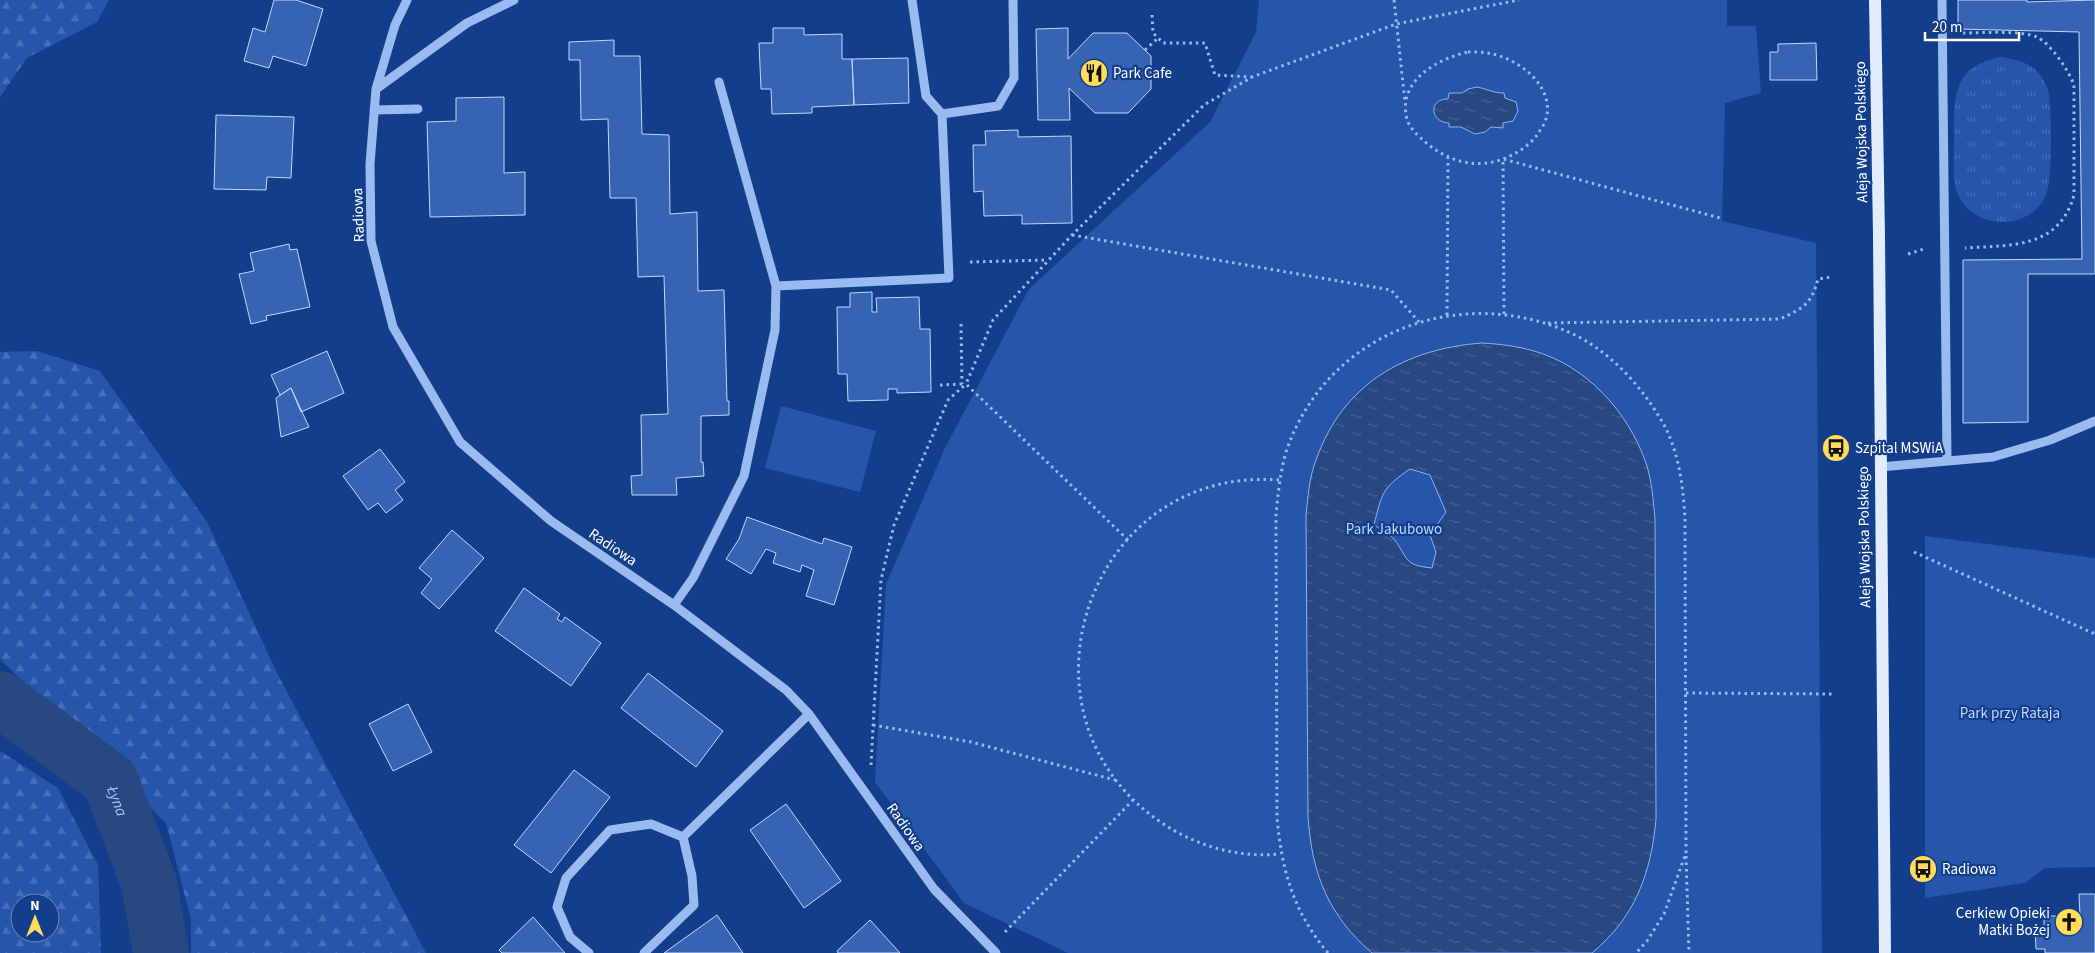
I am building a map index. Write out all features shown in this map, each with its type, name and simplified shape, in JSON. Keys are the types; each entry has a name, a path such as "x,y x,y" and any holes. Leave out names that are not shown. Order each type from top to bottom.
{"main road":[{"name":"Aleja Wojska Polskiego","path":"1875,0 1879,235 1885,953"}],"street":[{"name":"Radiowa","path":"408,0 394,25 376,88 370,164 371,241 393,327 460,442 551,521 674,605 786,690 809,714 934,890 993,950"},
{"path":"376,88 467,23 514,0"},
{"path":"776,286 949,278 942,114 926,96 912,0"},
{"path":"942,114 998,106 1014,78 1013,0"},
{"path":"1942,0 1947,460"},
{"path":"674,605 693,578 744,476 775,330 776,286 719,82"},
{"path":"374,110 418,109"},
{"path":"1880,467 1993,457 2050,440 2095,421"},
{"path":"683,837 809,714"},
{"path":"590,953 570,937 557,907 566,878 610,830 652,824 683,837"},
{"path":"644,953 694,905 692,876 683,837"}],"path":[{"path":"1394,0 1405,105 1408,121 1418,136 1432,149 1448,158 1466,163 1485,163 1503,159 1520,151 1534,139 1545,124 1548,109 1545,94 1535,79 1521,67 1505,58 1487,52 1468,52 1450,56 1433,64 1420,76 1408,92 1405,105"},
{"path":"871,774 881,580 894,525 948,400 964,384 993,320 1072,236 1204,105 1252,76 1396,24 1519,0"},
{"path":"1152,15 1153,33 1162,43 1205,43 1215,75 1252,76"},
{"path":"1943,33 2016,34 2037,37 2070,72 2074,85 2074,195 2069,212 2054,229 2034,241 2018,245 1945,249"},
{"path":"1145,50 1158,38"},
{"path":"1447,315 1448,158"},
{"path":"1503,159 1720,218"},
{"path":"1503,159 1504,314"},
{"path":"1072,236 1391,290 1418,322"},
{"path":"962,263 1049,260"},
{"path":"1545,323 1780,319 1802,309 1814,294 1818,279 1832,277"},
{"path":"1328,953 1299,911 1287,881 1280,854 1277,818 1276,535 1279,480 1286,452 1299,423 1316,395 1337,371 1361,350 1382,338 1418,322 1447,315 1504,314 1545,323 1574,335 1602,352 1626,373 1647,398 1660,418 1675,454 1683,486 1685,518 1686,853 1689,953"},
{"path":"961,324 964,384 1128,540"},
{"path":"940,385 964,384"},
{"path":"1279,480 1266,479 1235,482 1205,489 1176,502 1150,519 1128,540 1108,564 1094,592 1084,621 1078,652 1078,683 1084,713 1094,743 1108,770 1133,800 1150,816 1176,832 1205,845 1235,853 1266,856 1280,854"},
{"path":"1914,552 2095,634"},
{"path":"1686,693 1834,694"},
{"path":"873,725 971,742 1116,780"},
{"path":"993,950 1133,800"},
{"path":"1636,953 1647,941 1664,914 1686,853"}],"green space":[{"path":"0,0 109,0 97,22 27,58 0,97"},
{"name":"Park Jakubowo","path":"1259,0 1727,0 1727,26 1756,26 1761,93 1725,103 1722,221 1816,243 1822,953 1068,953 964,903 875,782 886,584 945,448 1029,289 1210,122 1256,32"},
{"path":"2001,57 2023,62 2041,76 2048,90 2050,109 2050,168 2047,192 2042,202 2033,212 2009,222 1996,222 1972,212 1962,202 1956,190 1954,172 1954,111 1959,87 1964,76 1973,68 1985,61"},
{"path":"37,351 100,371 207,522 277,673 426,953 191,953 191,919 166,823 0,659 0,352"},
{"path":"781,406 876,431 860,492 765,468"},
{"name":"Park przy Rataja","path":"1925,536 2095,558 2095,867 2045,868 2025,883 1925,898"},
{"path":"0,751 58,788 98,865 101,953 0,953"}],"water":[{"path":"1477,87 1504,93 1505,98 1516,102 1518,111 1513,121 1503,123 1503,128 1491,127 1485,132 1475,134 1461,127 1449,127 1449,123 1443,122 1435,115 1434,107 1441,100 1448,99 1449,93 1462,93"},
{"path":"1482,343 1515,347 1553,358 1571,368 1588,380 1617,409 1638,444 1650,477 1655,519 1656,819 1654,839 1645,876 1630,909 1607,939 1592,953 1372,953 1344,924 1333,908 1318,875 1310,838 1308,817 1306,516 1312,474 1328,433 1342,411 1360,391 1380,375 1402,363 1427,353","holes":["1410,469 1430,475 1446,512 1430,535 1436,552 1432,568 1411,563 1392,537 1374,525 1384,492 1394,481"]}],"building":[{"path":"274,0 296,0 323,9 306,66 273,56 269,68 244,61 253,28 265,32"},
{"path":"1958,0 2027,0 2027,2 2095,0 2095,274 2028,274 2028,422 1963,423 1963,260 2082,259 2079,32 1958,29"},
{"path":"773,28 804,28 804,35 842,34 842,59 852,59 854,105 812,107 812,113 772,114 771,89 761,89 759,43 773,43"},
{"name":"Park Cafe","path":"1068,28 1068,59 1093,33 1127,33 1151,56 1151,89 1128,113 1095,113 1069,88 1070,120 1038,120 1036,29"},
{"path":"614,40 614,56 640,56 642,134 669,135 670,214 697,212 698,291 724,290 729,415 701,416 701,462 703,462 704,476 676,478 677,495 632,495 631,476 642,475 641,415 668,414 664,276 638,277 636,198 610,198 608,119 581,120 580,60 569,60 569,42"},
{"path":"1816,43 1817,80 1770,80 1770,52 1778,52 1778,44"},
{"path":"908,58 909,103 854,105 852,59"},
{"path":"504,97 504,173 525,172 525,215 430,217 427,122 456,121 456,98"},
{"path":"216,115 294,117 291,178 267,177 266,190 214,189"},
{"path":"1018,130 1018,137 1071,136 1072,223 1022,224 1022,215 984,216 983,191 974,192 973,145 986,145 985,131"},
{"path":"289,244 290,250 297,249 310,307 266,316 267,320 251,324 239,274 254,271 250,253"},
{"path":"872,292 872,312 877,312 876,298 919,297 920,329 930,329 931,392 897,393 897,389 888,389 888,400 848,401 847,374 838,374 837,307 850,307 850,293"},
{"path":"327,351 344,393 301,412 291,388 280,395 271,375"},
{"path":"291,388 309,427 281,437 276,398"},
{"path":"380,449 405,482 395,490 403,500 386,513 378,503 368,510 343,476"},
{"path":"747,517 822,544 824,538 852,547 834,605 806,596 814,570 802,565 800,572 773,563 776,553 766,549 751,574 726,559 739,539"},
{"path":"452,530 484,558 439,609 421,593 432,579 419,568"},
{"path":"524,588 560,614 557,619 562,622 565,617 601,643 571,686 495,631"},
{"path":"648,673 723,731 696,767 621,708"},
{"path":"408,704 432,752 393,771 369,724"},
{"path":"574,770 610,797 551,873 514,845"},
{"path":"786,804 841,881 804,908 750,830"},
{"name":"Cerkiew Opieki Matki Bożej","path":"2079,894 2095,894 2095,953 2045,953 2045,949 2036,949 2035,928 2044,928 2044,914 2048,914 2048,916 2063,916 2062,914 2065,914 2066,916 2080,916"},
{"path":"717,915 743,953 664,953"},
{"path":"533,917 565,953 502,953 499,950"},
{"path":"870,920 900,953 838,953 837,951"}],"waterway":[{"name":"Łyna","path":"0,699 110,780 149,883 161,953"}],"place":[{"name":"Park Cafe","path":"1094,73"},
{"name":"Szpital MSWiA","path":"1836,448"},
{"name":"Radiowa","path":"1923,869"},
{"name":"Cerkiew Opieki Matki Bożej","path":"2069,922"}]}
